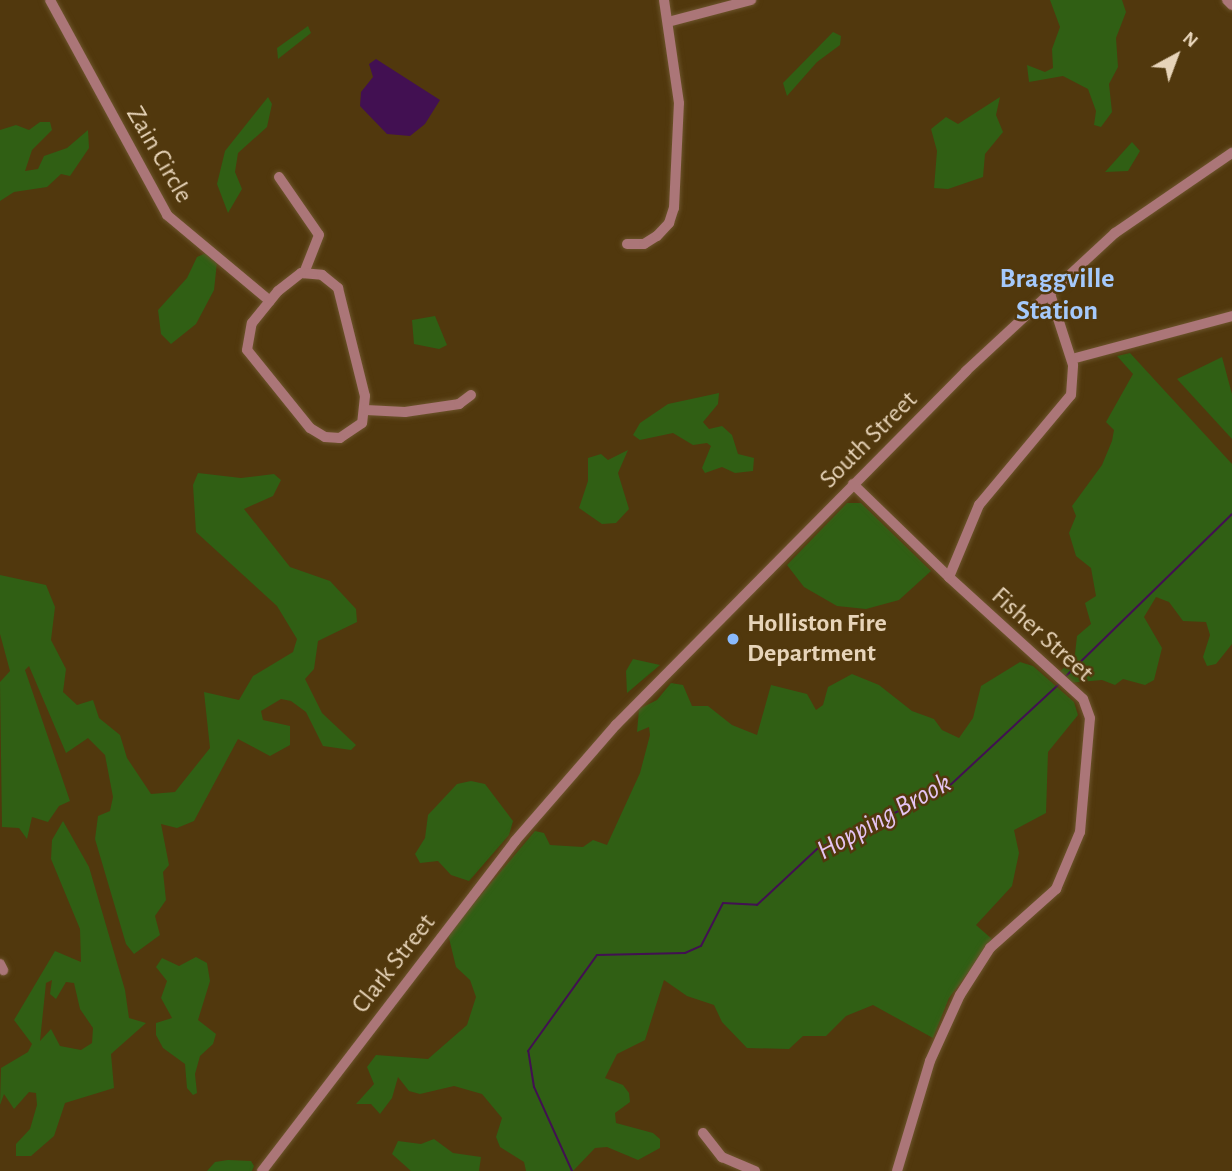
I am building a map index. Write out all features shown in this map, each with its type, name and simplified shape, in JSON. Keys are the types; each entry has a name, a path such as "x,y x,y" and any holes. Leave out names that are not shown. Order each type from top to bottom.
{"street":[{"name":"Zain Circle","path":"50,0 167,215 270,301"},
{"path":"627,244 644,244 657,236 669,223 674,208 679,103 664,0"},
{"path":"668,22 751,0"},
{"path":"1227,0 1232,5"},
{"name":"South Street","path":"562,785 853,484 1051,294 1126,224 1232,153"},
{"path":"279,177 319,235 304,273"},
{"path":"304,273 328,278 341,294 366,410 359,426 340,438 326,437 307,425 247,350 248,330 270,301 289,280 304,273"},
{"path":"948,577 979,505 1068,400 1074,381 1072,359 1051,294"},
{"path":"1072,359 1232,316"},
{"path":"366,410 405,412 459,404 471,395"},
{"name":"Fisher Street","path":"853,484 948,577 1083,699 1090,718 1076,845 1051,895 990,948 965,987 930,1061 897,1171"},
{"name":"Clark Street","path":"262,1171 562,785"},
{"path":"703,1133 722,1157 755,1171"}],"green space":[{"path":"1050,0 1122,0 1126,12 1116,38 1118,67 1109,84 1112,112 1101,127 1094,125 1096,111 1088,89 1063,76 1029,82 1027,65 1045,72 1053,68 1052,49 1060,27"},
{"path":"308,26 311,33 278,59 277,48"},
{"path":"833,32 841,36 840,45 817,62 787,96 783,83"},
{"path":"268,97 272,104 267,127 238,153 235,172 242,189 228,213 217,184 225,151"},
{"path":"1000,97 996,115 1003,132 985,154 983,177 948,189 934,188 937,151 931,129 946,117 958,124"},
{"path":"40,122 50,122 52,130 32,150 25,171 38,169 44,156 67,148 88,130 89,148 70,176 61,174 47,187 14,192 0,201 0,130 16,125 29,130"},
{"path":"1132,142 1140,151 1128,171 1105,172"},
{"path":"206,253 217,262 214,290 196,324 171,344 161,334 158,310 187,278 197,257"},
{"path":"435,316 447,345 439,349 414,344 412,320"},
{"path":"1130,353 1232,464 1232,644 1216,664 1207,666 1203,657 1210,635 1206,622 1183,621 1169,602 1156,597 1144,617 1162,648 1154,680 1145,685 1123,679 1115,685 1102,680 1069,683 1060,672 1075,654 1077,636 1091,624 1085,603 1096,596 1091,568 1076,556 1069,533 1076,516 1072,506 1102,465 1112,441 1114,430 1106,422 1133,374 1117,356"},
{"path":"1222,357 1232,394 1232,439 1177,379"},
{"path":"719,393 718,404 703,422 709,429 722,426 732,435 738,454 754,458 753,471 735,473 722,467 705,473 702,468 711,446 707,443 693,445 673,433 640,440 633,435 640,423 668,404"},
{"path":"628,450 618,473 629,509 616,523 602,524 579,508 588,481 588,458 601,454 608,460"},
{"path":"198,473 241,478 274,474 281,480 273,496 244,509 290,567 330,581 356,609 357,622 318,641 314,669 305,679 322,713 356,745 351,750 323,746 306,712 291,701 281,699 261,711 263,720 290,726 290,745 270,756 238,739 194,821 177,828 161,824 169,865 163,872 166,900 155,916 160,935 134,954 126,944 95,839 98,816 110,811 113,797 105,755 88,738 66,753 29,666 25,670 70,801 59,806 48,822 32,817 27,839 19,828 2,827 0,682 10,671 0,634 0,575 46,585 55,607 51,640 66,669 63,692 77,705 93,700 99,718 120,735 127,758 151,794 175,792 210,748 204,692 239,700 253,676 293,652 297,639 277,606 196,532 193,485"},
{"path":"847,503 861,503 931,571 899,600 866,609 837,606 804,587 787,565"},
{"path":"633,659 660,665 627,693 626,671"},
{"path":"1020,662 1033,666 1074,702 1078,715 1048,752 1046,813 1014,830 1019,853 1012,886 976,925 993,940 949,998 933,1038 873,1005 846,1016 826,1036 803,1036 789,1049 747,1048 722,1022 714,1005 687,996 664,980 645,1040 617,1054 605,1078 623,1085 629,1093 630,1102 615,1113 616,1123 653,1133 660,1139 660,1148 638,1160 607,1147 595,1148 573,1171 526,1171 524,1162 500,1147 496,1137 502,1118 482,1094 454,1086 420,1094 409,1091 398,1077 392,1098 380,1114 371,1104 356,1104 374,1084 367,1067 376,1055 428,1059 467,1025 476,997 470,980 456,967 448,934 535,831 544,833 550,845 583,847 593,840 607,845 640,773 650,735 649,727 637,732 639,709 657,700 671,683 683,685 692,706 708,706 732,725 757,735 771,685 807,694 816,710 823,705 828,687 852,674 879,685 912,711 934,719 942,730 959,738 973,718 981,686"},
{"path":"471,781 485,784 513,821 509,835 469,881 451,875 438,861 420,863 415,854 425,838 428,815 457,784"},
{"path":"63,821 89,867 125,990 129,1018 146,1023 111,1054 114,1088 65,1103 54,1136 31,1156 16,1156 16,1144 30,1129 37,1105 36,1093 29,1092 14,1109 4,1094 0,1105 1,1068 28,1052 32,1044 14,1020 55,951 81,962 80,929 51,859 52,840","holes":["52,980 50,994 56,999 66,982 74,983 80,1009 93,1028 92,1043 81,1050 60,1046 51,1029 40,1041 46,983"]},
{"path":"196,957 207,963 210,981 198,1020 216,1034 213,1044 200,1056 195,1074 197,1093 193,1095 187,1088 185,1064 163,1048 156,1035 156,1023 172,1018 161,998 167,981 156,967 162,958 179,966"},
{"path":"434,1139 453,1153 481,1157 479,1171 411,1171 392,1154 398,1141 421,1144"},
{"path":"251,1161 254,1166 252,1171 207,1171 215,1162"}],"shaded area":[{"path":"376,59 440,100 425,124 410,136 387,134 360,106 361,92 373,77 369,64"}],"waterway":[{"name":"Hopping Brook","path":"1065,677 1232,514"},
{"name":"Hopping Brook","path":"572,1171 534,1087 528,1051 597,955 685,953 701,946 723,903 757,905 817,849 946,789 1059,684"}],"place":[{"name":"Holliston Fire Department","path":"733,639"}],"district":[{"name":"Braggville Station","path":"1057,295"}]}
